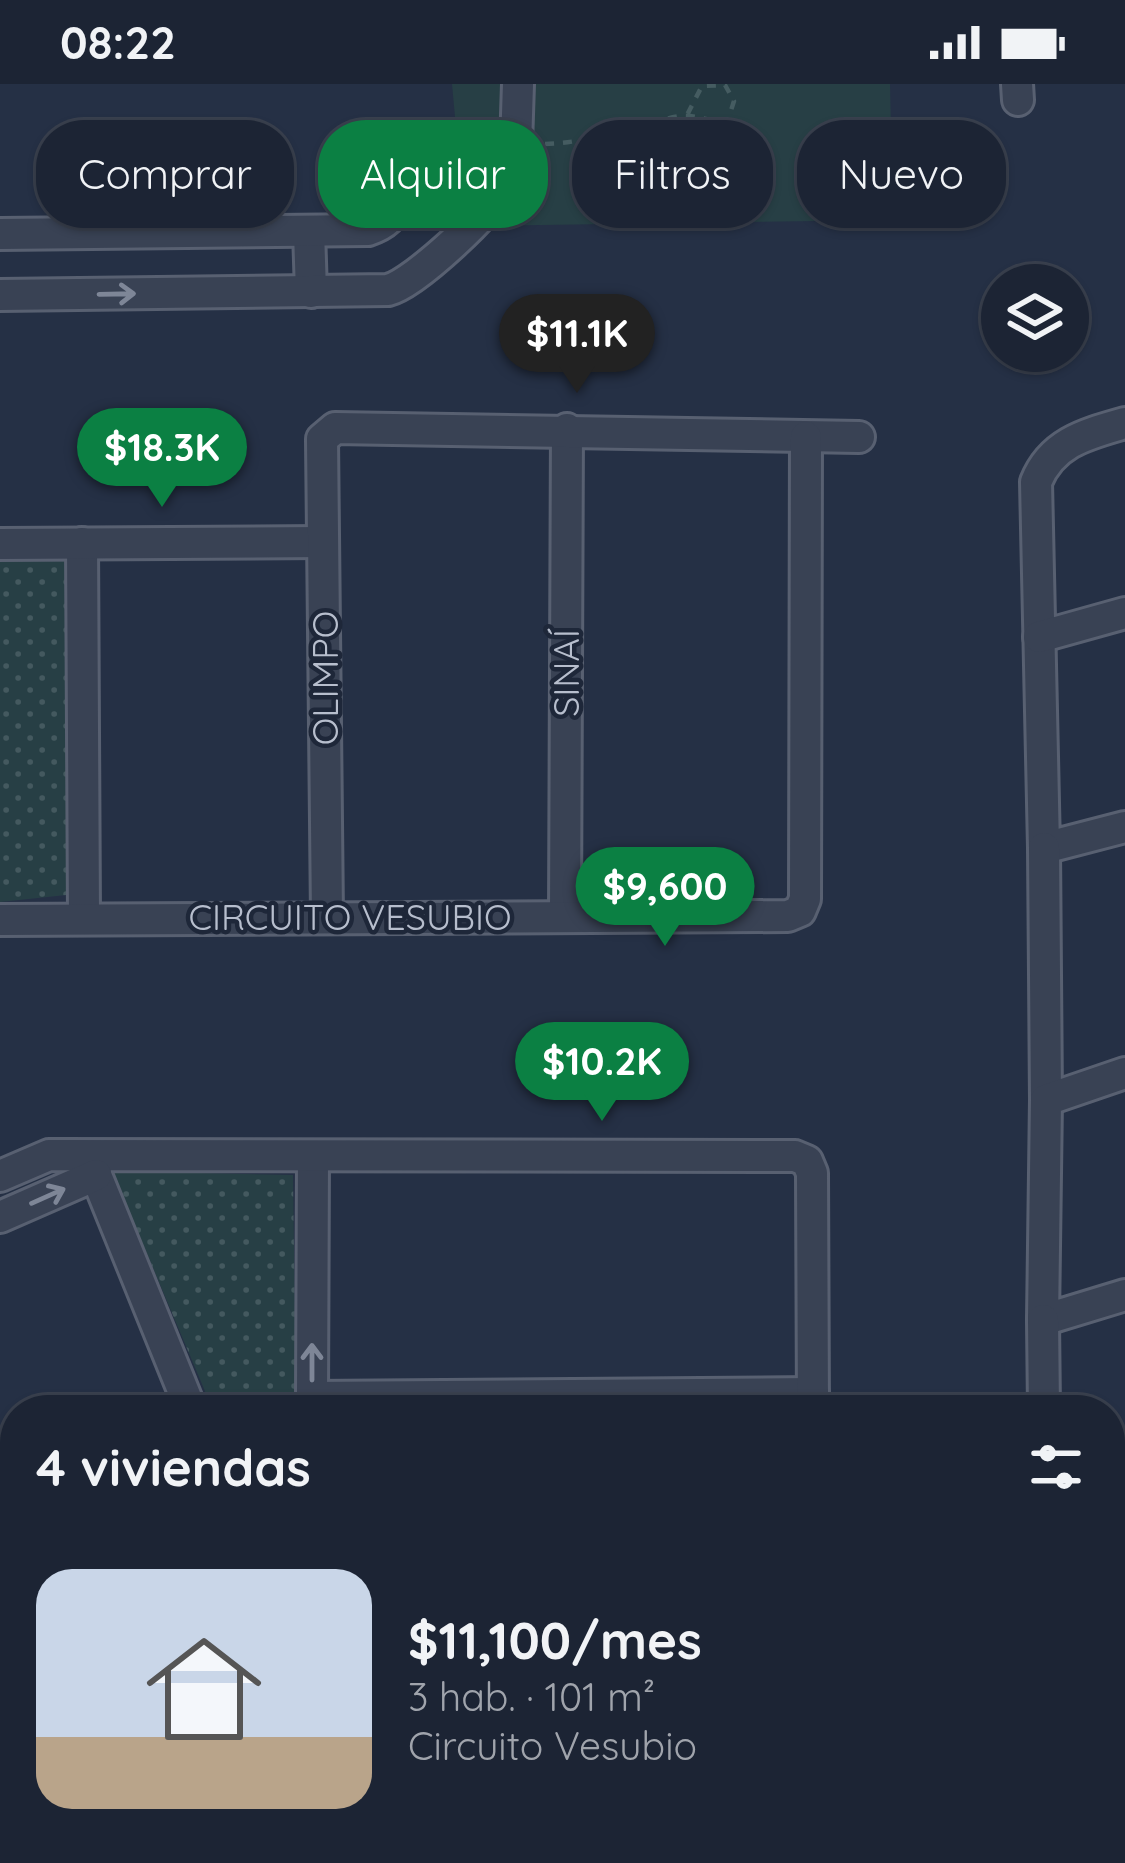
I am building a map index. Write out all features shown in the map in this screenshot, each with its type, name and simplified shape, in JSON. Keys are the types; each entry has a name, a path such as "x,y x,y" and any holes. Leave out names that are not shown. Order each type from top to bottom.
{"street":[{"path":"517,120 518,84"},
{"path":"0,234 374,228"},
{"path":"0,295 311,292 408,285 466,228"},
{"path":"309,231 311,292"},
{"path":"1044,1395 1044,848 1036,482 1043,464 1059,449 1125,423"},
{"name":"OLIMPO","path":"327,917 322,440 335,428 567,429"},
{"path":"567,429 859,437"},
{"name":"SINAÍ","path":"565,916 567,429"},
{"name":"CIRCUITO VESUBIO","path":"0,920 788,916 800,911 806,899 806,437"},
{"path":"0,544 323,542"},
{"path":"82,543 84,917"},
{"path":"1039,637 1125,614"},
{"path":"1044,848 1125,827"},
{"path":"1046,1100 1125,1073"},
{"path":"0,1176 49,1154 95,1166 313,1159 795,1156 807,1161 812,1173 813,1395"},
{"path":"312,1395 313,1159"},
{"path":"0,1217 95,1166"},
{"path":"95,1166 185,1395"},
{"path":"1042,1320 1125,1295"}],"path":[{"path":"548,144 579,143 687,115 708,124 728,120 734,100 725,85 701,85 687,115"}],"green space":[{"path":"452,84 890,84 891,120 797,120 797,221 773,222 773,120 572,120 572,224 548,225 548,120 455,120"},
{"path":"67,558 66,895 0,902 0,559"},
{"path":"112,1171 293,1175 296,1395 207,1395"}]}
